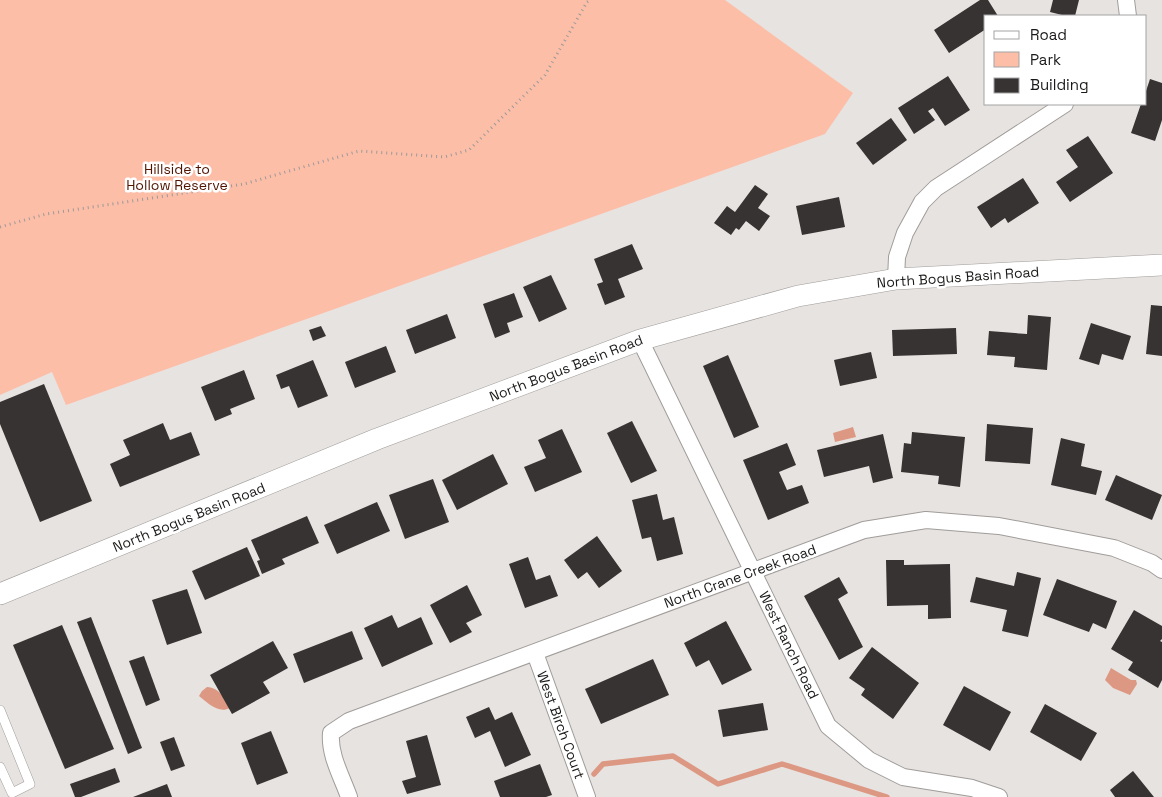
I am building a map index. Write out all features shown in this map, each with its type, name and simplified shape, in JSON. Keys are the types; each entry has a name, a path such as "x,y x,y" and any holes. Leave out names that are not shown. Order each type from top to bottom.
{"street":[{"path":"1126,0 1128,15"},
{"path":"896,279 897,257 905,233 922,202 936,188 1064,105"},
{"name":"North Bogus Basin Road","path":"0,594 377,440 640,340 798,296 896,279 1162,265"},
{"name":"West Ranch Road","path":"640,340 828,726 869,760 903,777 972,788 999,797"},
{"name":"North Crane Creek Road","path":"349,797 332,753 330,741 331,733 349,721 864,530 926,520 999,526 1114,548 1152,563 1162,570"},
{"name":"West Birch Court","path":"535,653 587,797"}],"lane":[{"path":"0,710 30,784 12,793 0,767"}],"path":[{"path":"0,227 46,214 244,184 359,151 444,157 469,150 545,75 587,2 590,0"}],"green space":[{"name":"Hillside to Hollow Reserve","path":"0,0 725,0 853,93 825,134 66,405 52,372 0,395"}],"shaded area":[{"path":"853,427 856,437 835,442 833,433"},
{"path":"1111,668 1131,680 1136,680 1137,684 1130,695 1113,688 1105,680"},
{"path":"207,687 218,691 230,708 217,709 199,696"}],"building":[{"path":"980,0 988,0 997,15 984,15 984,30 949,53 934,30"},
{"path":"1053,0 1079,0 1075,15 1062,15 1050,12"},
{"path":"948,76 970,110 945,126 933,108 928,111 935,120 914,134 898,108"},
{"path":"1150,79 1162,83 1162,120 1155,141 1131,133 1141,105 1147,105 1147,88"},
{"path":"891,118 907,140 873,165 856,143"},
{"path":"1088,136 1113,173 1070,202 1056,182 1078,167 1066,150"},
{"path":"1023,178 1039,203 1008,223 1005,218 991,228 977,207"},
{"path":"755,185 768,194 758,208 770,216 759,231 746,221 739,230 736,228 731,235 714,223 727,206 735,212"},
{"path":"839,197 845,227 802,235 796,206"},
{"path":"632,244 643,269 618,279 625,297 605,305 597,284 603,282 594,259"},
{"path":"551,275 567,309 539,322 523,287"},
{"path":"514,293 523,317 507,323 510,332 495,338 483,304"},
{"path":"1151,305 1162,306 1162,356 1146,354"},
{"path":"447,314 456,338 415,354 406,330"},
{"path":"1028,315 1051,317 1047,370 1014,367 1015,357 987,355 989,331 1027,334"},
{"path":"1091,323 1131,336 1123,360 1102,354 1099,365 1079,359"},
{"path":"321,326 326,336 313,341 309,330"},
{"path":"956,328 957,354 893,356 892,330"},
{"path":"386,346 396,372 355,388 345,362"},
{"path":"871,352 877,378 840,386 834,360"},
{"path":"728,355 759,427 734,438 703,366"},
{"path":"313,360 328,396 298,408 289,386 281,389 276,375"},
{"path":"244,370 255,399 230,409 232,414 215,421 201,387"},
{"path":"44,384 92,501 40,522 0,424 0,402"},
{"path":"632,421 657,471 631,483 607,433"},
{"path":"163,423 170,440 191,432 200,455 120,487 110,464 130,455 123,440"},
{"path":"987,424 1033,428 1030,464 985,461"},
{"path":"562,429 582,472 535,492 524,467 546,458 538,440"},
{"path":"912,432 965,437 960,487 938,484 939,476 901,472 904,443 911,444"},
{"path":"883,434 893,478 873,483 869,466 824,477 817,450"},
{"path":"1061,438 1085,444 1081,466 1102,471 1096,495 1051,485"},
{"path":"787,443 796,465 779,472 787,490 802,485 809,503 768,520 743,460"},
{"path":"493,454 508,484 457,510 442,480"},
{"path":"1116,475 1162,495 1152,520 1105,500"},
{"path":"433,479 449,522 405,539 389,495"},
{"path":"657,494 663,520 674,517 683,554 657,561 651,537 642,539 632,500"},
{"path":"377,502 390,531 337,554 324,525"},
{"path":"307,516 319,543 282,559 285,564 262,574 257,561 260,560 251,540"},
{"path":"597,536 622,571 599,588 587,572 578,579 564,560"},
{"path":"247,547 260,576 205,600 192,571"},
{"path":"528,557 536,580 550,575 558,596 525,608 509,564"},
{"path":"886,560 904,560 904,565 950,564 951,618 928,619 928,605 887,606"},
{"path":"1017,572 1041,578 1028,637 1002,631 1007,610 970,602 976,577 1014,586"},
{"path":"839,577 848,593 838,599 863,647 839,660 804,596"},
{"path":"1057,579 1117,601 1106,629 1093,623 1089,632 1043,615"},
{"path":"467,585 482,615 466,623 472,632 450,643 430,605"},
{"path":"187,589 202,633 167,645 152,600"},
{"path":"1134,610 1162,626 1162,639 1160,641 1162,642 1162,680 1158,688 1128,670 1133,662 1111,649"},
{"path":"392,615 398,628 421,617 433,644 382,667 364,628"},
{"path":"91,617 142,748 128,754 77,622"},
{"path":"726,621 752,670 722,685 709,660 696,667 684,643"},
{"path":"62,625 114,749 65,769 13,645"},
{"path":"352,631 363,659 304,683 293,654"},
{"path":"273,641 288,668 263,682 270,693 232,714 210,675"},
{"path":"872,647 919,683 893,719 861,695 865,689 849,678"},
{"path":"144,656 160,700 146,706 129,661"},
{"path":"653,659 669,695 601,724 585,689"},
{"path":"964,686 1011,712 990,751 943,725"},
{"path":"763,703 768,730 723,737 718,710"},
{"path":"1045,704 1097,733 1081,761 1030,732"},
{"path":"489,707 495,720 512,712 531,755 505,767 490,731 475,738 466,717"},
{"path":"271,731 288,773 257,785 241,743"},
{"path":"427,735 441,785 407,794 402,781 416,777 406,741"},
{"path":"174,737 185,766 171,771 160,742"},
{"path":"540,764 552,795 546,797 500,797 494,781"},
{"path":"115,768 120,782 81,797 75,797 70,784"},
{"path":"1133,771 1154,797 1115,797 1110,790"},
{"path":"167,784 172,797 133,797"}],"waterway":[{"path":"594,774 603,764 673,756 718,784 782,764 887,797"}]}
